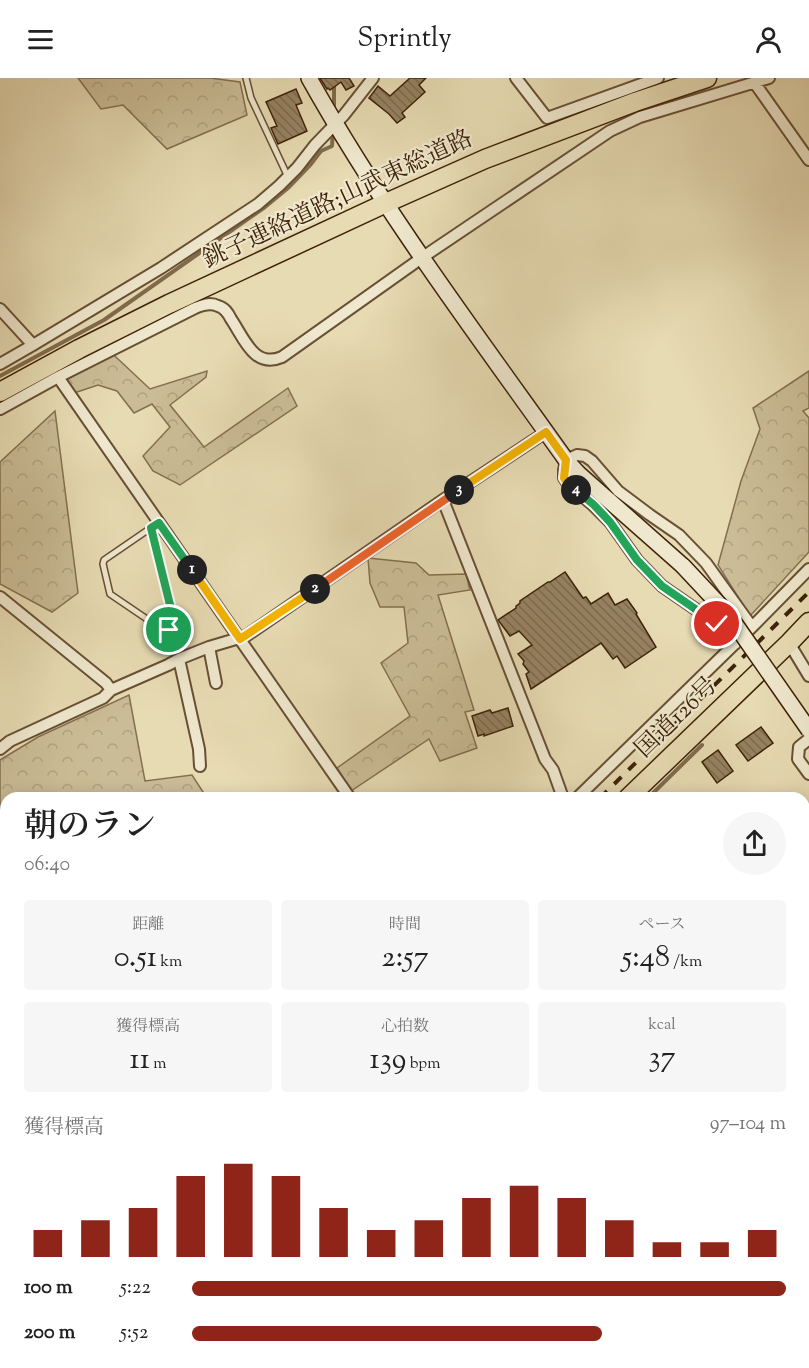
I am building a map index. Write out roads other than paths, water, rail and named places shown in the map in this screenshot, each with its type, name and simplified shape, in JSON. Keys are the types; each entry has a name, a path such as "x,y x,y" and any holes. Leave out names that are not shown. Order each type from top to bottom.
{"highway":[{"name":"銚子連絡道路;山武東総道路","path":"0,392 78,349 386,202 485,159 635,102 707,78"},
{"name":"国道126号","path":"634,792 809,622"}],"street":[{"path":"309,78 335,124 423,257 566,460 683,566 728,614 809,730"},
{"path":"0,363 208,238 258,204 297,168 373,78"},
{"path":"516,78 547,118 658,78"},
{"path":"0,409 58,377 206,304 218,305 226,311 256,356 274,361 610,131 640,117 768,78"},
{"path":"754,82 809,160"},
{"path":"0,309 33,345"},
{"path":"58,377 155,525 240,639 346,792"},
{"path":"0,749 10,741 103,698 111,690 168,665 178,658 246,636 546,432"},
{"path":"566,460 577,455 585,456 618,490 679,535 706,563 752,627"},
{"path":"566,460 564,478 610,522 637,560 662,586 717,624 761,670"},
{"path":"443,500 545,759 553,771 561,792"},
{"path":"583,792 809,569"},
{"path":"0,597 106,683 111,690"},
{"path":"789,643 809,676"},
{"path":"209,647 216,683"},
{"path":"178,658 199,749 200,765"},
{"path":"809,739 799,747 798,759 809,774"}],"lane":[{"path":"246,78 251,98 288,177"},
{"path":"155,525 175,625 166,632 110,594 103,564 104,560 155,525"}],"waterway":[{"path":"334,78 334,110"},
{"path":"0,376 104,320 265,207 288,188 321,151 332,146 333,129"},
{"path":"654,792 702,745"}],"railway":[{"path":"606,792 809,592"}]}
